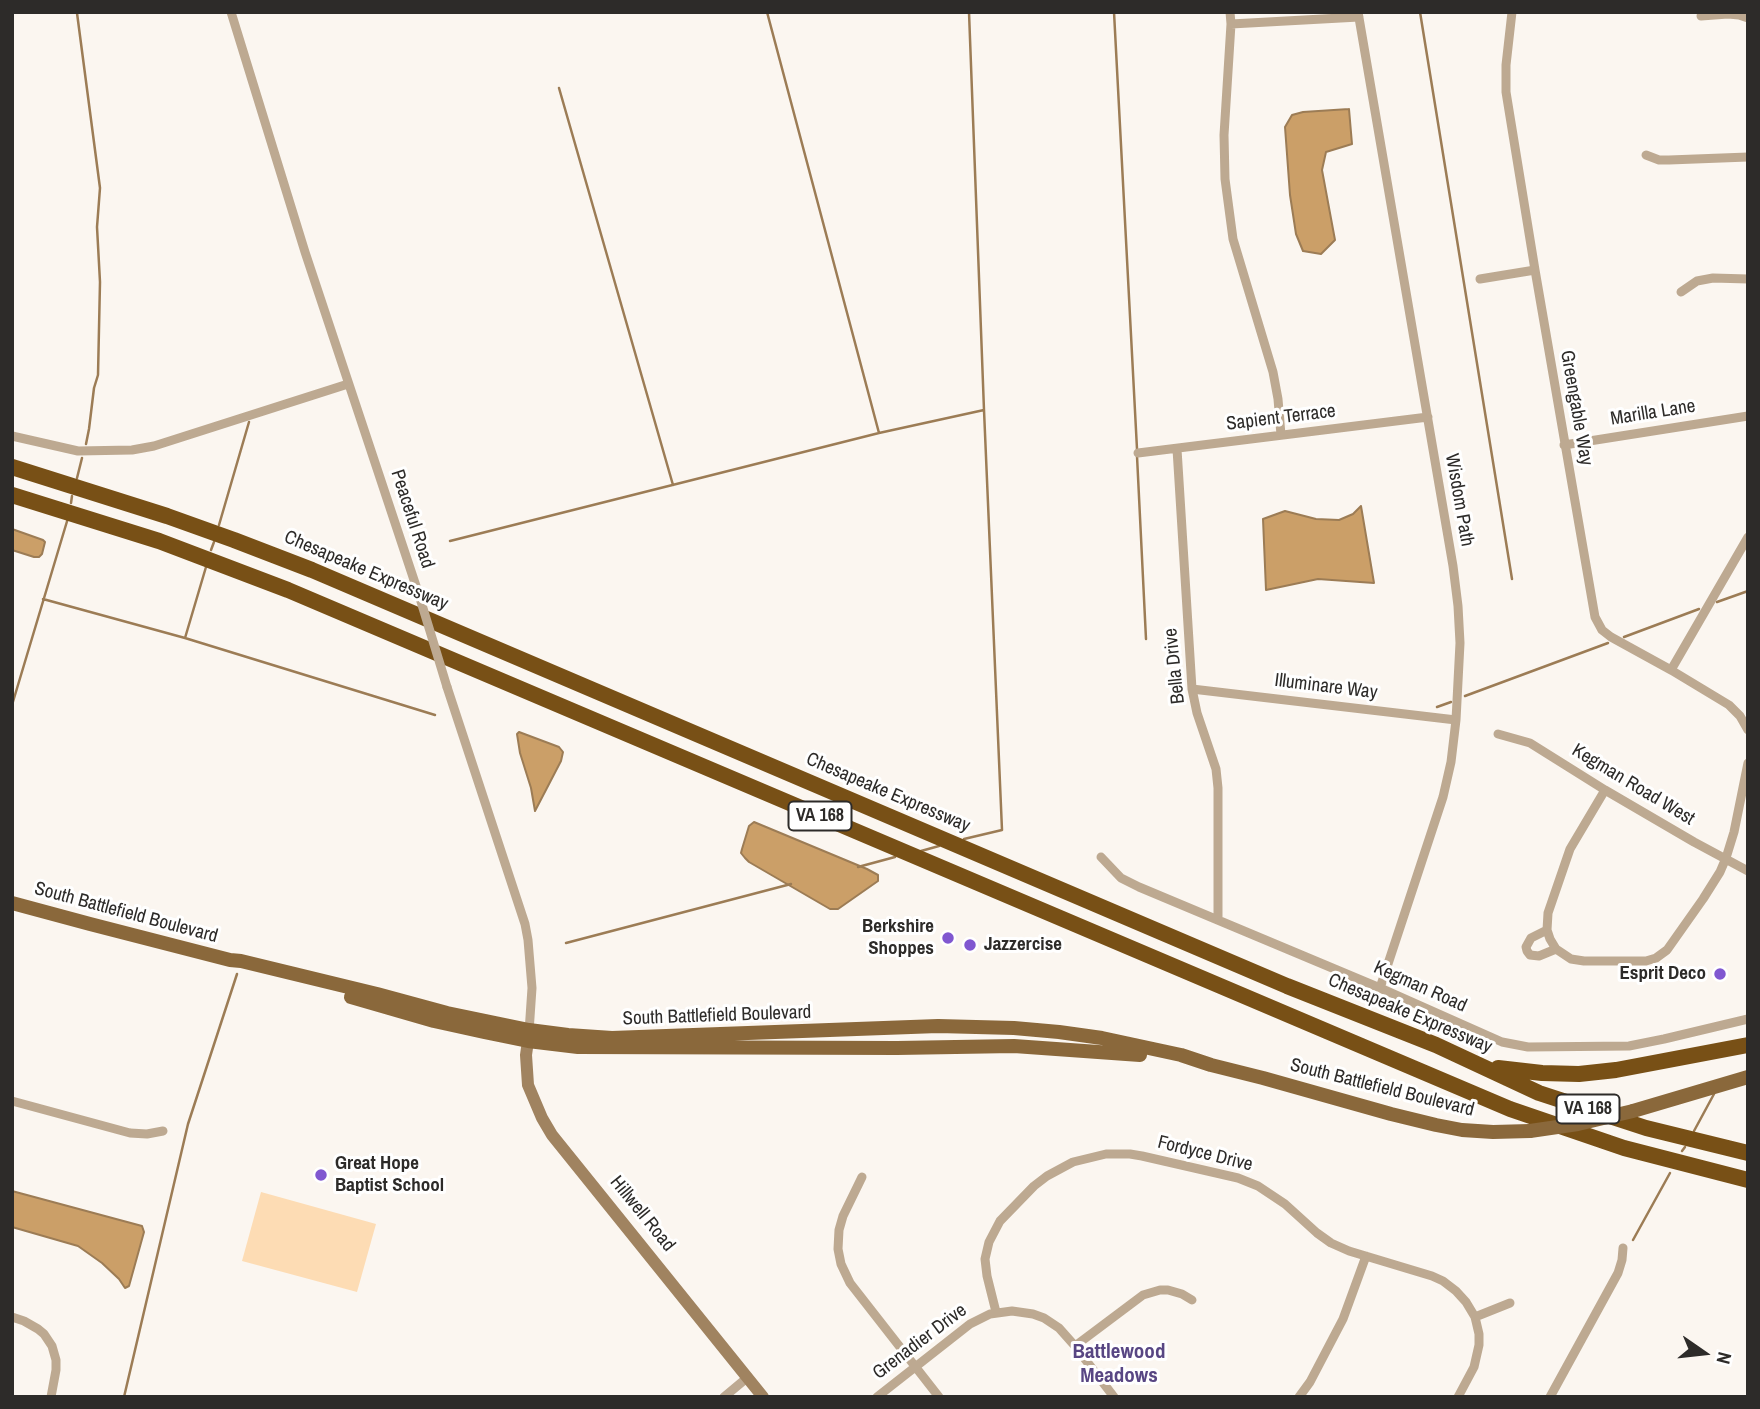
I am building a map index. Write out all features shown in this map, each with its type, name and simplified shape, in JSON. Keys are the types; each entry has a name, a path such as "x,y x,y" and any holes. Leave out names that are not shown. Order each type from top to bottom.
{"highway":[{"name":"Chesapeake Expressway","path":"12,467 167,516 312,570 1287,986 1436,1045 1539,1093 1646,1128 1748,1153"},
{"name":"VA 168","path":"12,495 159,541 288,590 1510,1109 1615,1145 1748,1180"},
{"path":"1436,1045 1493,1067 1569,1074 1616,1070 1748,1045"}],"main road":[{"name":"South Battlefield Boulevard","path":"12,902 90,925 230,960 240,967 434,1021 529,1035 578,1047 1014,1046 1125,1052 1211,1065"},
{"name":"South Battlefield Boulevard","path":"529,1035 612,1038 938,1026 1001,1028 1102,1038 1181,1055 1436,1125 1493,1132 1530,1131 1578,1124 1633,1111 1748,1077"}],"street":[{"name":"Peaceful Road","path":"231,12 305,252 525,924 532,988 529,1035"},
{"path":"1230,12 1224,135 1225,179 1233,239 1273,372 1281,435"},
{"name":"Greengable Way","path":"1512,12 1506,92 1595,617 1602,630 1611,637 1729,705 1740,716 1748,730"},
{"path":"1701,16 1728,14 1748,18"},
{"path":"1231,24 1359,15"},
{"name":"Wisdom Path","path":"1359,15 1428,418 1458,606 1460,643 1457,720 1443,797 1380,988"},
{"path":"1646,155 1659,160 1748,158"},
{"path":"1480,279 1535,270"},
{"path":"1681,292 1697,281 1713,278 1748,279"},
{"path":"12,436 78,451 132,450 154,446 348,384"},
{"name":"Marilla Lane","path":"1564,445 1748,416"},
{"name":"Sapient Terrace","path":"1138,453 1428,418"},
{"name":"Bella Drive","path":"1177,449 1192,689 1197,713 1216,769 1218,788 1218,919"},
{"path":"1671,670 1748,537"},
{"name":"Illuminare Way","path":"1192,689 1457,720"},
{"name":"Kegman Road West","path":"1498,734 1530,743 1605,790 1748,871"},
{"path":"1605,790 1570,849 1548,913 1547,930 1556,949 1578,960 1646,961 1656,958 1671,945 1720,872 1734,832 1748,763"},
{"name":"Kegman Road","path":"1101,857 1121,878 1139,887 1502,1042 1528,1047 1629,1046 1748,1019"},
{"path":"1547,930 1531,938 1526,947 1527,951 1530,955 1539,957 1556,949"},
{"name":"Hillwell Road","path":"529,1035 526,1055 528,1085 552,1135 763,1397"},
{"path":"12,1101 130,1133 163,1131"},
{"name":"Fordyce Drive","path":"996,1312 985,1259 989,1242 1000,1221 1034,1186 1073,1162 1106,1154 1130,1154 1245,1180 1273,1194 1331,1243 1443,1281 1466,1302 1475,1317"},
{"path":"862,1177 839,1230 838,1249 841,1264 850,1283 939,1397"},
{"path":"1550,1397 1618,1273 1623,1248"},
{"path":"1299,1397 1310,1382 1343,1319 1366,1256"},
{"path":"1075,1346 1143,1294 1168,1290 1192,1300"},
{"path":"1458,1397 1477,1359 1479,1334 1475,1317 1510,1303"},
{"name":"Grenadier Drive","path":"877,1397 970,1324 996,1312 1022,1311 1044,1318 1059,1328 1114,1397"},
{"path":"12,1317 38,1329 52,1346 56,1370 51,1397"},
{"path":"724,1397 748,1377"}],"shaded area":[{"path":"1349,109 1352,144 1326,152 1322,170 1335,240 1321,254 1303,251 1296,234 1290,195 1285,127 1292,115"},
{"path":"1361,506 1374,583 1318,579 1266,590 1263,519 1285,511 1316,519 1339,520 1353,514"},
{"path":"12,529 43,540 45,542 42,554 34,557 12,550"},
{"path":"519,732 559,747 563,752 535,811 520,753"},
{"path":"754,822 867,869 878,875 878,881 838,909 830,909 745,858 741,853 742,849 749,826"},
{"path":"12,1191 142,1226 144,1232 129,1286 125,1288 102,1263 78,1246 12,1227"},
{"path":"261,1192 376,1224 357,1292 242,1261"}],"waterway":[{"path":"767,12 879,433"},
{"path":"964,839 1002,830 969,12"},
{"path":"1114,12 1137,449"},
{"path":"1420,12 1512,579"},
{"path":"77,13 100,188 97,227 100,282 98,375 86,444"},
{"path":"559,88 673,485"},
{"path":"450,541 879,433 984,410"},
{"path":"219,525 249,422"},
{"path":"1137,456 1146,639"},
{"path":"77,478 82,458"},
{"path":"71,503 72,496"},
{"path":"12,705 68,518"},
{"path":"211,550 214,542"},
{"path":"185,638 206,567"},
{"path":"1717,602 1748,591"},
{"path":"43,599 185,638 435,715"},
{"path":"1624,637 1699,609"},
{"path":"1465,696 1608,643"},
{"path":"1437,707 1451,702"},
{"path":"921,851 939,846"},
{"path":"858,867 895,857"},
{"path":"566,943 791,884"},
{"path":"124,1397 188,1124 237,974"},
{"path":"1694,1131 1714,1094"},
{"path":"1682,1151 1685,1147"},
{"path":"1633,1240 1670,1173"}],"place":[{"name":"Berkshire Shoppes","path":"948,938"},
{"name":"Jazzercise","path":"970,945"},
{"name":"Esprit Deco","path":"1720,974"},
{"name":"Great Hope Baptist School","path":"321,1175"}],"district":[{"name":"Battlewood Meadows","path":"1119,1364"}]}
